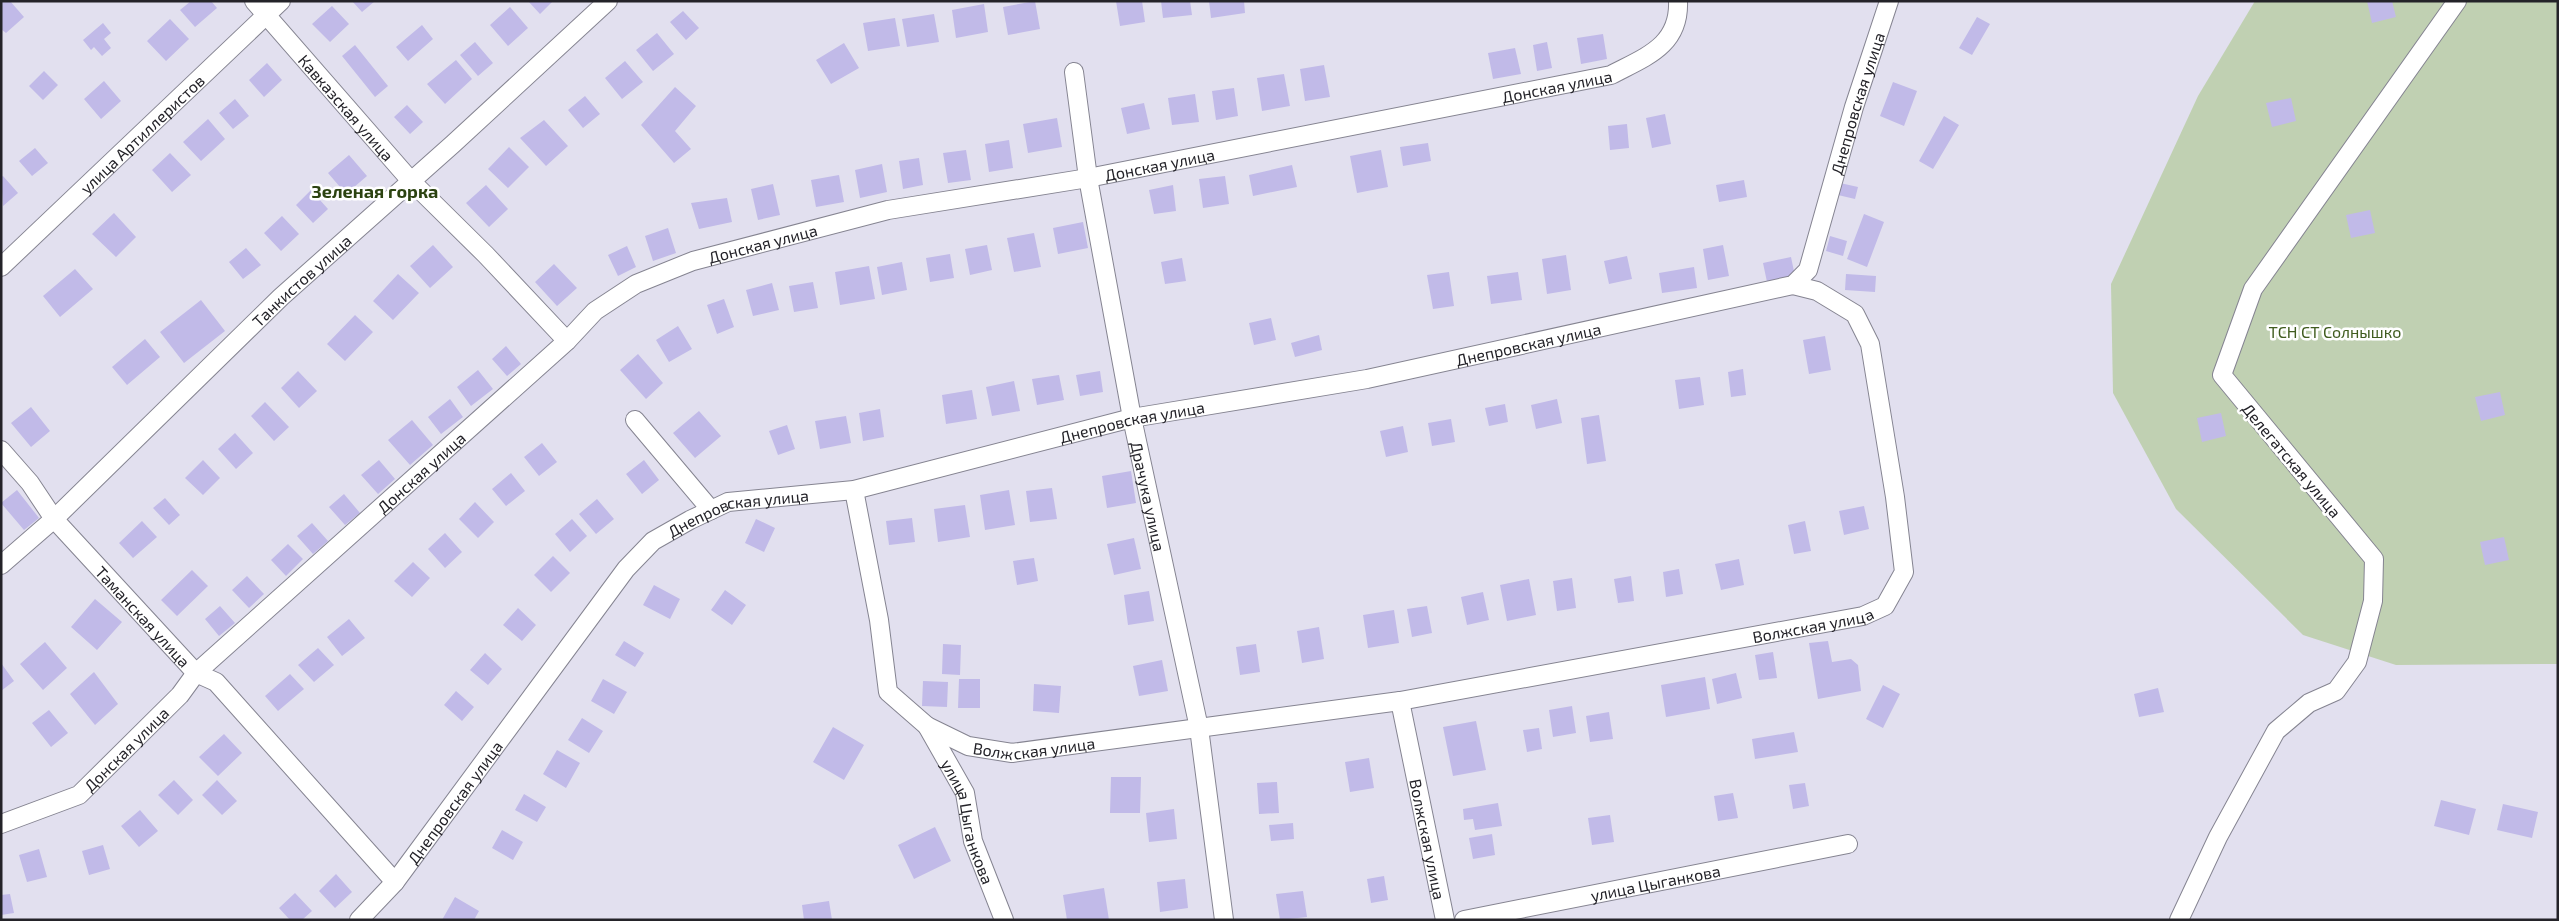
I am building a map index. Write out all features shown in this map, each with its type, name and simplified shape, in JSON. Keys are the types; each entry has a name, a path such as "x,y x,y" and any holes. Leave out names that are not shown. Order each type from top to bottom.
{"street":[{"name":"Кавказская улица","path":"254,1 411,181 486,255 567,341"},
{"name":"улица Артиллеристов","path":"1,267 281,1"},
{"name":"Танкистов улица","path":"1,565 54,519 281,297 608,1"},
{"name":"Донская улица","path":"1,824 79,795 180,695 196,674 567,341 595,311 636,284 693,262 888,210 1088,178 1611,75 1660,50 1679,17 1678,1"},
{"name":"Днепровская улица","path":"359,920 395,882 626,569 653,541 728,502 854,490 1132,418 1367,379 1793,285 1808,270 1854,107 1888,1"},
{"name":"Делегатская улица","path":"2179,920 2218,838 2276,731 2309,703 2336,691 2357,662 2373,601 2374,559 2222,375 2253,289 2457,1"},
{"name":"Драчука улица","path":"1074,72 1088,178 1132,418 1199,728 1224,920"},
{"name":"Волжская улица","path":"854,490 879,620 888,692 927,726 968,746 1012,753 1400,701 1863,616 1885,606 1904,572 1895,496 1870,344 1855,314 1818,291 1793,285"},
{"path":"635,420 711,510"},
{"name":"Таманская улица","path":"1,450 30,483 54,519 196,674 216,682 395,882"},
{"name":"Волжская улица","path":"1400,701 1445,920"},
{"name":"улица Цыганкова","path":"927,726 965,793 973,841 1004,920"},
{"name":"улица Цыганкова","path":"1464,920 1848,844"}],"green space":[{"name":"ТСН СТ Солнышко","path":"2255,1 2558,1 2558,664 2396,665 2303,635 2176,509 2113,393 2111,284 2198,96"}],"building":[{"path":"1,1 10,1 24,17 6,33 1,29"},
{"path":"191,1 211,1 217,8 195,27 180,10"},
{"path":"352,1 375,1 362,12"},
{"path":"528,1 553,1 540,14"},
{"path":"1035,1 1040,29 1008,35 1003,7"},
{"path":"1116,1 1142,1 1145,22 1120,26"},
{"path":"1161,1 1190,1 1192,15 1163,18"},
{"path":"1209,1 1244,1 1245,13 1211,18"},
{"path":"2367,1 2392,1 2396,17 2372,23"},
{"path":"984,4 988,32 956,38 952,10"},
{"path":"332,6 349,24 330,42 312,24"},
{"path":"510,7 528,28 508,46 490,25"},
{"path":"683,11 699,28 686,40 670,22"},
{"path":"934,14 939,42 907,47 902,19"},
{"path":"1977,17 1990,24 1972,55 1959,48"},
{"path":"895,18 900,46 868,51 863,23"},
{"path":"170,19 189,39 166,61 147,41"},
{"path":"103,23 111,33 104,39 111,48 102,56 94,47 91,50 83,40"},
{"path":"422,25 433,39 408,61 396,47"},
{"path":"657,33 674,54 653,71 636,50"},
{"path":"1603,34 1607,59 1581,64 1577,38"},
{"path":"475,42 493,63 478,76 460,55"},
{"path":"1547,42 1552,68 1537,71 1533,45"},
{"path":"844,43 859,68 831,84 816,60"},
{"path":"355,45 388,86 375,97 342,56"},
{"path":"1515,48 1521,74 1493,79 1488,53"},
{"path":"456,60 472,79 445,104 427,84"},
{"path":"625,61 643,82 622,99 605,78"},
{"path":"267,63 282,80 264,97 249,80"},
{"path":"1324,65 1330,97 1305,101 1300,69"},
{"path":"44,71 58,85 43,100 29,86"},
{"path":"1284,74 1290,106 1262,111 1257,78"},
{"path":"104,81 121,101 101,119 84,99"},
{"path":"1893,82 1917,91 1904,126 1880,116"},
{"path":"675,87 696,106 675,131 691,149 674,163 641,125"},
{"path":"1234,88 1238,116 1216,120 1212,91"},
{"path":"1195,94 1199,122 1172,125 1168,98"},
{"path":"585,96 600,114 583,128 568,110"},
{"path":"2291,98 2296,121 2272,127 2266,103"},
{"path":"235,99 249,116 233,129 219,113"},
{"path":"1144,103 1150,129 1127,134 1121,108"},
{"path":"407,105 423,122 410,134 394,117"},
{"path":"1665,114 1671,144 1652,148 1646,118"},
{"path":"1944,116 1959,125 1933,169 1919,161"},
{"path":"1057,118 1062,147 1028,153 1023,124"},
{"path":"208,119 225,139 201,161 183,142"},
{"path":"544,120 568,146 546,166 520,138"},
{"path":"1627,124 1629,148 1610,150 1608,126"},
{"path":"1009,140 1013,168 989,172 985,144"},
{"path":"1428,143 1431,161 1403,166 1400,147"},
{"path":"509,147 529,167 508,188 488,169"},
{"path":"35,148 48,163 32,176 19,161"},
{"path":"966,150 971,180 948,183 943,153"},
{"path":"1381,150 1388,187 1357,193 1350,156"},
{"path":"170,153 191,175 172,192 152,170"},
{"path":"349,155 367,176 346,194 328,173"},
{"path":"919,158 923,185 903,189 899,161"},
{"path":"882,164 887,192 860,198 855,170"},
{"path":"1292,165 1297,187 1253,196 1249,175"},
{"path":"839,175 844,202 816,207 811,180"},
{"path":"3,176 18,193 3,206 1,177"},
{"path":"1225,176 1229,204 1203,208 1199,179"},
{"path":"1744,180 1747,197 1719,202 1716,185"},
{"path":"1840,183 1858,187 1855,199 1838,195"},
{"path":"773,184 780,215 758,220 751,189"},
{"path":"486,185 508,209 489,227 466,203"},
{"path":"1173,185 1176,211 1154,214 1149,190"},
{"path":"311,190 328,209 313,223 296,205"},
{"path":"727,198 732,222 699,229 691,203"},
{"path":"2370,210 2375,233 2351,238 2346,215"},
{"path":"114,213 136,237 116,257 92,234"},
{"path":"1864,214 1884,222 1867,267 1847,259"},
{"path":"282,216 299,234 281,251 264,233"},
{"path":"1083,222 1088,248 1058,254 1053,228"},
{"path":"668,228 676,253 653,261 645,236"},
{"path":"1034,233 1041,267 1014,272 1007,238"},
{"path":"1830,236 1847,241 1843,256 1826,251"},
{"path":"433,245 453,267 430,288 410,266"},
{"path":"987,245 992,270 970,275 965,249"},
{"path":"1723,245 1729,276 1708,280 1703,249"},
{"path":"627,246 636,267 618,276 608,255"},
{"path":"246,248 261,265 243,279 229,262"},
{"path":"950,254 954,278 930,282 926,258"},
{"path":"1566,255 1571,290 1547,294 1542,259"},
{"path":"1627,256 1632,279 1609,284 1604,261"},
{"path":"1791,257 1795,276 1767,282 1763,263"},
{"path":"1182,258 1186,281 1165,284 1161,262"},
{"path":"902,262 907,290 882,295 877,267"},
{"path":"554,264 577,288 557,306 535,282"},
{"path":"869,266 875,299 840,305 835,272"},
{"path":"1694,267 1697,288 1662,293 1659,273"},
{"path":"75,269 93,289 60,317 43,296"},
{"path":"1449,272 1454,306 1433,309 1427,275"},
{"path":"1518,272 1522,300 1491,304 1487,276"},
{"path":"398,274 419,293 393,320 373,301"},
{"path":"1846,274 1876,276 1875,292 1845,290"},
{"path":"813,282 818,308 794,312 789,286"},
{"path":"772,283 779,310 753,316 746,290"},
{"path":"724,299 734,327 717,334 707,305"},
{"path":"201,300 225,331 184,363 160,332"},
{"path":"355,315 373,332 345,361 327,344"},
{"path":"1271,318 1276,340 1254,345 1249,323"},
{"path":"678,326 692,349 669,362 656,340"},
{"path":"1319,335 1322,350 1295,357 1291,343"},
{"path":"1825,336 1831,370 1809,374 1803,340"},
{"path":"145,339 160,357 127,385 112,367"},
{"path":"506,346 521,364 507,376 492,359"},
{"path":"638,354 663,383 646,399 620,370"},
{"path":"1743,369 1746,395 1731,397 1728,372"},
{"path":"478,370 493,389 471,406 457,387"},
{"path":"298,371 317,391 299,408 281,388"},
{"path":"1100,371 1103,392 1080,396 1076,375"},
{"path":"1059,375 1064,400 1037,405 1032,379"},
{"path":"1700,377 1704,405 1679,409 1675,380"},
{"path":"1014,381 1020,411 992,416 986,387"},
{"path":"972,390 977,419 946,424 942,395"},
{"path":"2500,392 2505,415 2481,421 2475,397"},
{"path":"450,399 463,417 441,434 428,417"},
{"path":"1557,399 1562,423 1536,429 1531,405"},
{"path":"265,402 289,427 274,441 251,416"},
{"path":"1505,404 1508,422 1489,426 1485,408"},
{"path":"31,407 50,431 31,447 11,423"},
{"path":"880,409 884,437 863,441 859,413"},
{"path":"699,411 721,436 695,458 673,433"},
{"path":"2221,413 2226,436 2202,442 2197,418"},
{"path":"1599,415 1606,461 1587,464 1581,418"},
{"path":"846,416 851,443 820,449 815,421"},
{"path":"1451,419 1455,442 1432,446 1428,423"},
{"path":"412,420 433,445 410,465 388,440"},
{"path":"787,425 795,449 778,455 769,431"},
{"path":"1403,426 1408,452 1386,457 1380,431"},
{"path":"235,433 253,453 236,469 218,449"},
{"path":"542,443 557,462 539,476 524,457"},
{"path":"203,460 220,478 203,495 185,478"},
{"path":"379,460 395,479 378,494 361,475"},
{"path":"644,460 659,480 642,494 626,474"},
{"path":"1131,471 1136,503 1107,508 1102,476"},
{"path":"511,473 525,491 506,506 492,489"},
{"path":"1052,488 1057,519 1030,522 1026,491"},
{"path":"17,490 39,518 24,530 1,503"},
{"path":"1009,490 1015,525 985,530 980,495"},
{"path":"344,494 360,513 345,525 329,507"},
{"path":"165,498 180,515 169,525 153,508"},
{"path":"597,499 614,519 596,534 579,514"},
{"path":"475,502 494,522 478,538 459,519"},
{"path":"965,505 970,537 938,542 934,509"},
{"path":"1864,506 1869,529 1844,535 1839,511"},
{"path":"912,518 915,542 889,545 886,521"},
{"path":"572,519 587,536 570,552 555,534"},
{"path":"756,519 775,528 764,552 745,543"},
{"path":"142,521 157,537 133,558 119,543"},
{"path":"1805,521 1811,551 1794,554 1788,525"},
{"path":"312,523 328,541 313,554 297,536"},
{"path":"445,533 462,552 445,568 428,549"},
{"path":"2504,537 2509,560 2485,565 2480,542"},
{"path":"1134,538 1141,569 1114,575 1107,544"},
{"path":"288,544 303,559 286,576 271,560"},
{"path":"553,556 570,573 551,592 534,575"},
{"path":"1034,558 1038,581 1017,585 1013,561"},
{"path":"1739,559 1744,585 1721,590 1715,564"},
{"path":"413,562 430,578 412,597 394,581"},
{"path":"1679,569 1683,594 1666,597 1663,572"},
{"path":"192,570 208,586 177,616 161,600"},
{"path":"247,576 264,594 249,608 232,590"},
{"path":"1631,576 1634,601 1618,603 1614,579"},
{"path":"1572,578 1576,608 1557,611 1553,581"},
{"path":"1529,579 1536,615 1507,621 1500,585"},
{"path":"654,585 680,599 670,619 643,605"},
{"path":"725,590 746,605 732,625 711,610"},
{"path":"1149,591 1154,621 1128,625 1124,595"},
{"path":"1483,592 1489,620 1467,625 1461,597"},
{"path":"95,599 122,622 97,650 71,627"},
{"path":"220,606 235,623 219,636 205,619"},
{"path":"1427,606 1432,633 1412,637 1407,609"},
{"path":"518,608 536,625 522,641 503,625"},
{"path":"1394,610 1399,643 1368,648 1363,615"},
{"path":"349,619 365,638 342,656 327,637"},
{"path":"1319,627 1324,659 1302,663 1297,631"},
{"path":"624,641 644,653 635,667 615,655"},
{"path":"1828,641 1832,662 1851,659 1858,665 1861,691 1818,699 1809,643"},
{"path":"45,642 67,668 43,690 20,664"},
{"path":"943,644 961,645 960,675 942,674"},
{"path":"1256,644 1260,672 1240,675 1236,647"},
{"path":"318,648 334,665 314,682 298,665"},
{"path":"1773,652 1777,678 1759,680 1755,655"},
{"path":"485,653 502,669 488,685 470,670"},
{"path":"1162,660 1168,691 1139,696 1133,666"},
{"path":"1,663 14,681 1,691"},
{"path":"94,672 118,704 95,725 70,694"},
{"path":"1736,673 1742,698 1717,704 1712,679"},
{"path":"290,674 304,689 278,711 265,696"},
{"path":"1705,677 1710,709 1666,717 1661,685"},
{"path":"603,679 627,692 614,714 591,701"},
{"path":"959,679 980,679 980,708 958,708"},
{"path":"923,681 948,682 947,707 922,706"},
{"path":"1034,684 1061,686 1059,713 1033,711"},
{"path":"1883,685 1900,694 1883,728 1866,719"},
{"path":"2158,688 2164,712 2139,717 2134,694"},
{"path":"456,691 474,707 462,721 444,705"},
{"path":"1572,706 1576,733 1553,737 1549,710"},
{"path":"49,710 68,733 51,747 32,723"},
{"path":"1609,712 1613,739 1590,742 1586,716"},
{"path":"582,718 603,731 589,753 568,740"},
{"path":"1476,721 1486,770 1453,776 1443,727"},
{"path":"833,727 864,745 844,780 813,762"},
{"path":"1539,728 1542,749 1527,752 1523,730"},
{"path":"1794,732 1798,752 1755,759 1752,739"},
{"path":"224,734 242,753 218,776 199,757"},
{"path":"557,750 580,763 566,788 543,774"},
{"path":"1369,758 1374,788 1350,792 1345,762"},
{"path":"1111,777 1141,777 1140,813 1110,813"},
{"path":"174,780 193,800 178,815 158,795"},
{"path":"217,780 237,801 222,815 202,795"},
{"path":"1277,782 1279,813 1259,814 1257,783"},
{"path":"1805,783 1809,806 1793,809 1789,785"},
{"path":"1733,793 1738,818 1718,821 1714,796"},
{"path":"524,794 546,807 537,822 515,810"},
{"path":"2441,800 2476,809 2469,835 2434,826"},
{"path":"1498,803 1502,826 1475,830 1473,819 1464,820 1463,809"},
{"path":"2503,804 2538,812 2532,838 2497,830"},
{"path":"1174,809 1177,839 1149,842 1146,813"},
{"path":"140,810 158,831 139,847 121,826"},
{"path":"1610,815 1614,842 1592,845 1588,818"},
{"path":"1293,823 1294,839 1271,841 1269,825"},
{"path":"935,827 951,861 914,879 898,845"},
{"path":"502,830 523,842 513,860 492,848"},
{"path":"1492,834 1495,855 1473,859 1469,838"},
{"path":"103,845 110,869 89,875 82,851"},
{"path":"39,849 47,877 27,882 19,855"},
{"path":"336,874 352,892 335,908 319,891"},
{"path":"1384,876 1388,900 1371,903 1367,879"},
{"path":"1185,879 1188,908 1160,912 1157,882"},
{"path":"1104,888 1109,920 1067,920 1063,895"},
{"path":"1303,891 1307,917 1280,920 1276,894"},
{"path":"295,893 312,911 302,920 290,920 279,908"},
{"path":"10,894 14,913 1,915 1,895"},
{"path":"455,897 479,911 474,920 442,920"},
{"path":"829,901 832,920 804,920 802,905"}],"district":[{"name":"Зеленая горка","path":"375,191"}]}
